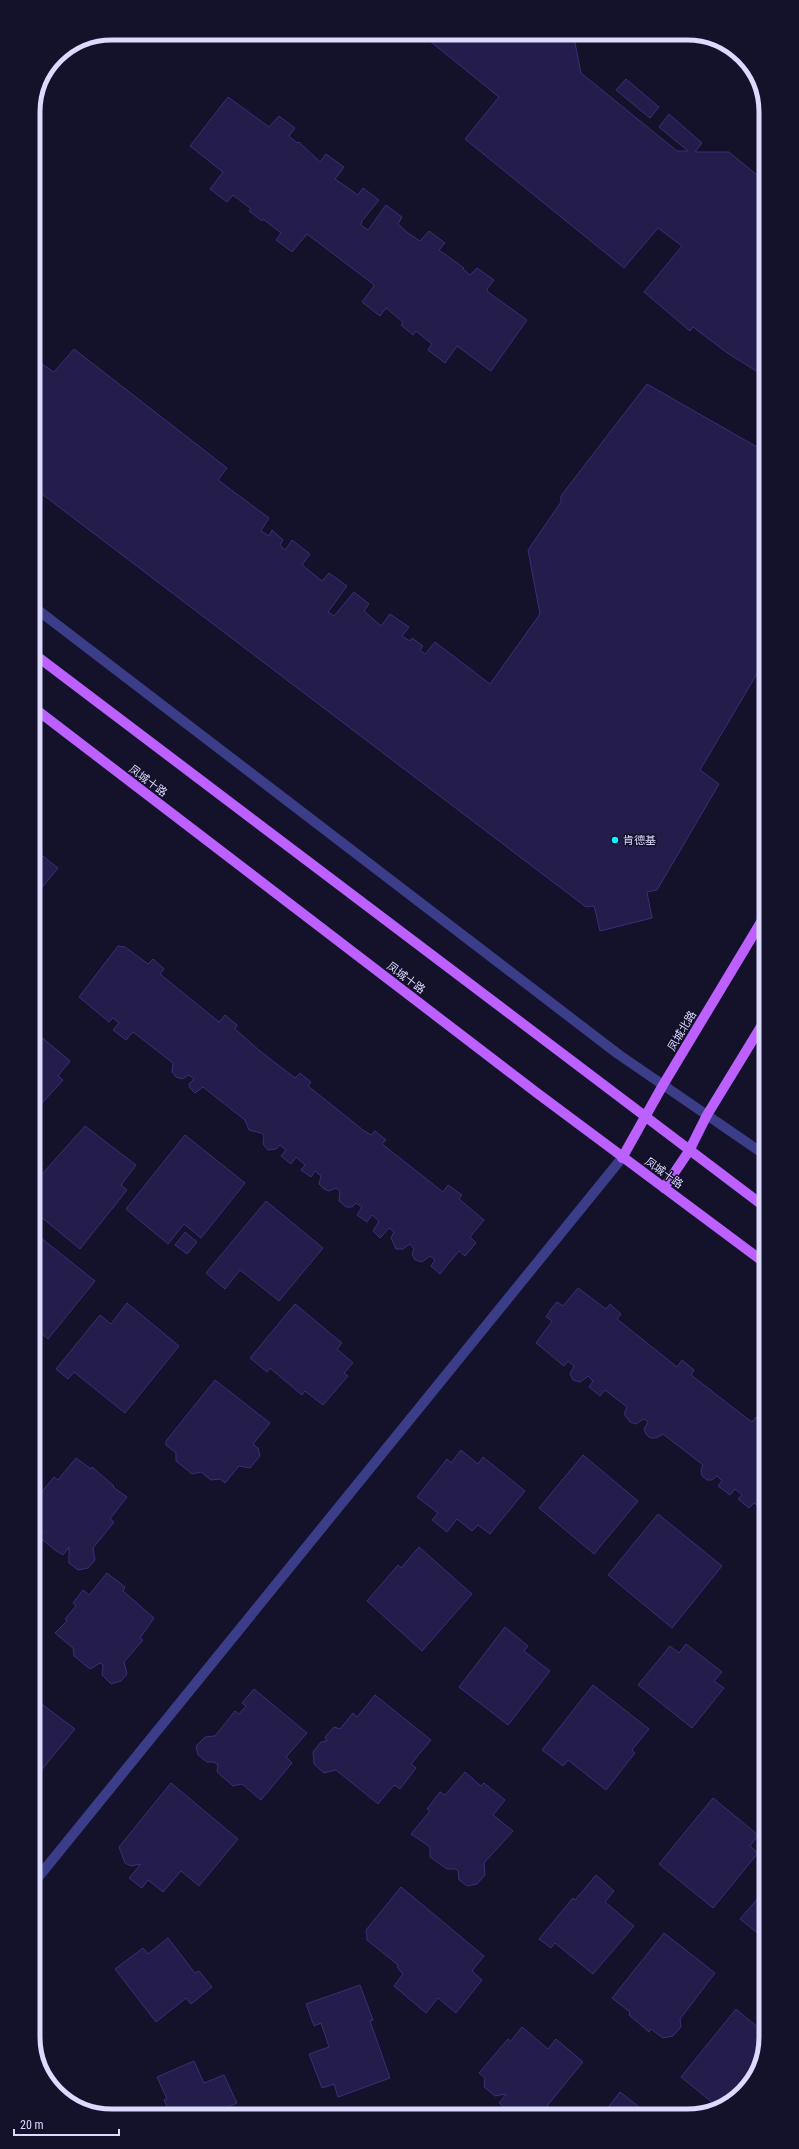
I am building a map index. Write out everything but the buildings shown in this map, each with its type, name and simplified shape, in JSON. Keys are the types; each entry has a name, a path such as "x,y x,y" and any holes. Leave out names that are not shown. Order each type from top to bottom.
{"main road":[{"path":"40,659 759,1203"},
{"name":"凤城十路","path":"40,713 622,1158 759,1259"},
{"name":"凤城北路","path":"622,1158 663,1085 759,925"},
{"path":"664,1188 689,1151 707,1115 759,1030"}],"street":[{"path":"40,612 590,1033 759,1151"},
{"path":"40,1875 622,1158"}],"place":[{"name":"肯德基","path":"615,840"}]}
